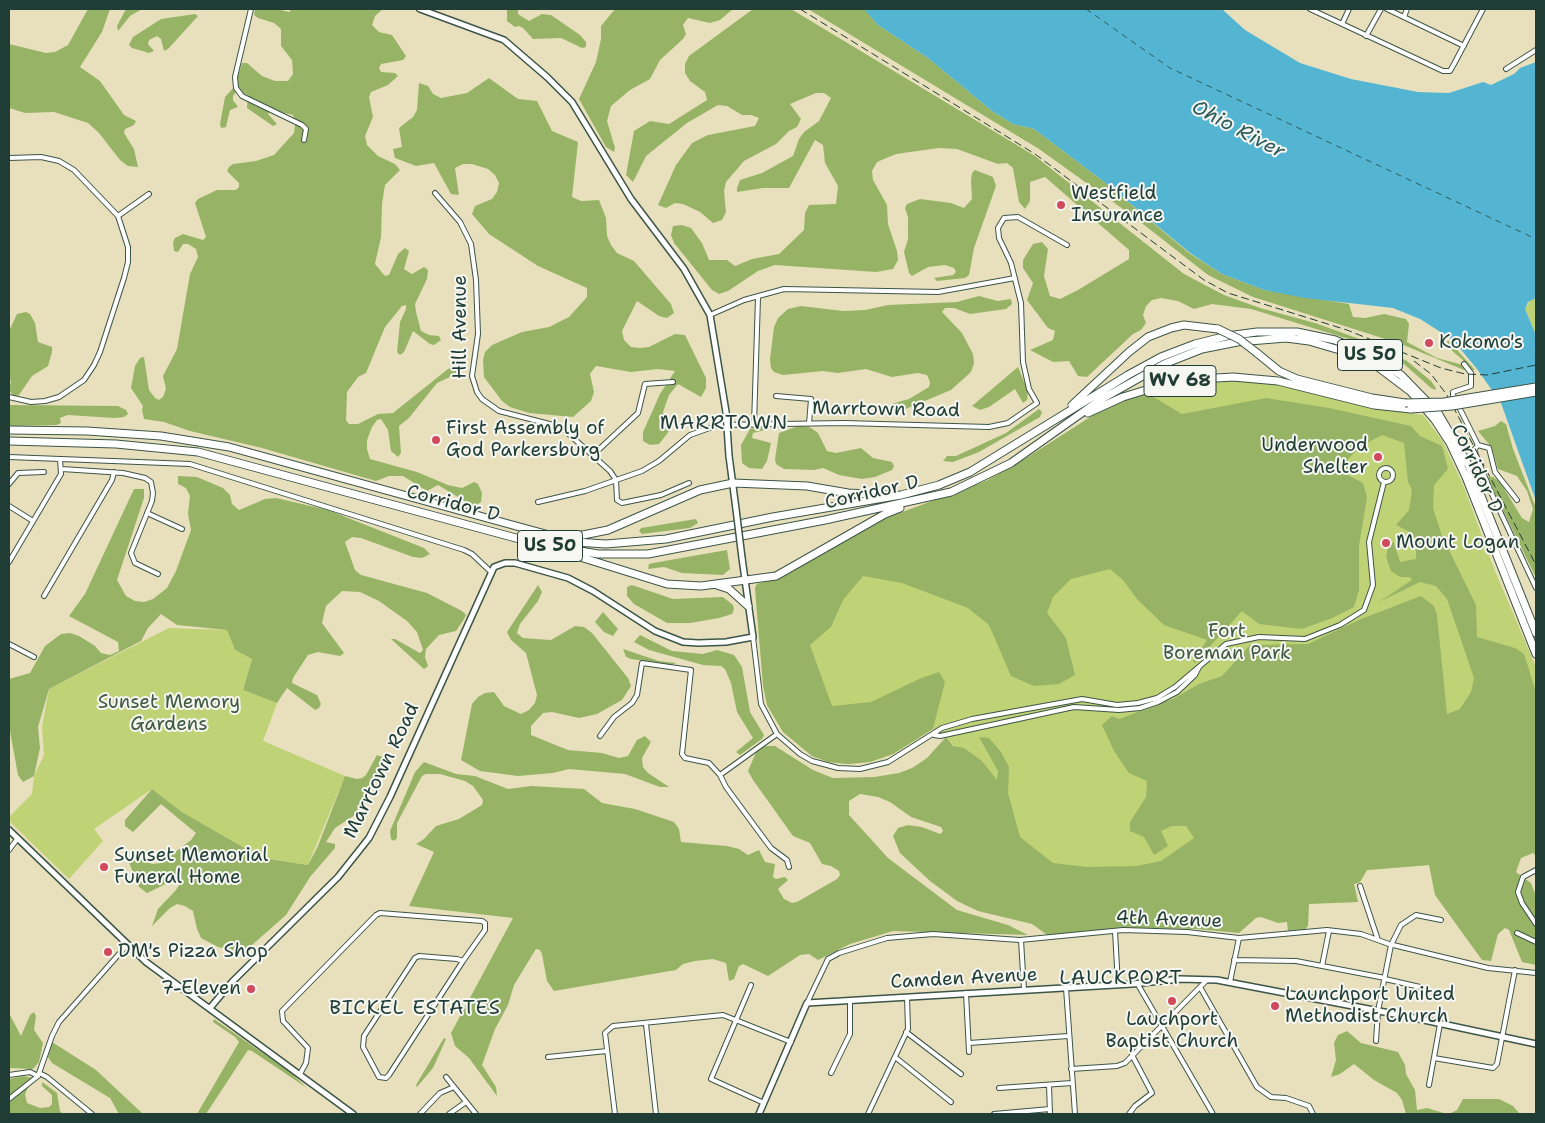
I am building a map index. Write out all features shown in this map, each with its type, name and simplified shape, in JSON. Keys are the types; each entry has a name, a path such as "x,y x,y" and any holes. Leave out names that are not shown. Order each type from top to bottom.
{"highway":[{"name":"WV 68","path":"1061,415 1148,336 1184,325 1218,329 1239,339 1279,371 1298,379 1372,398 1405,403 1444,402 1536,387"},
{"name":"Corridor D","path":"9,430 87,431 152,436 228,447 575,542 606,544 666,540 773,517 901,495 939,485 970,472 1142,366 1179,350 1212,340 1257,332 1297,332 1316,335 1356,348 1388,365 1430,402 1449,429 1468,466 1536,633"},
{"name":"Corridor D","path":"9,441 116,444 198,452 538,544 598,554 648,554 753,535 951,492 1012,463 1100,400 1144,373 1184,355 1222,344 1263,338 1286,338 1323,344 1362,358 1390,376 1418,399 1450,443 1466,476 1536,654"},
{"name":"WV 68","path":"1076,418 1123,397 1150,388 1187,380 1218,377 1278,381 1374,405 1411,409 1452,406 1536,392"},
{"path":"551,536 583,535 608,530 700,490 733,483 807,486 848,493 901,495"},
{"path":"538,544 667,584 711,584 776,576 885,514 921,499"},
{"path":"711,584 729,589 748,606"}],"street":[{"path":"251,9 235,77 236,88 242,96 302,125 306,129 304,140"},
{"path":"420,9 504,40 562,90 588,126 636,207 684,269 710,315 726,412 729,456 761,704 777,734 812,762 838,768 860,769 888,762 956,723 1082,699 1117,705 1138,703 1157,698 1181,686"},
{"path":"1310,9 1440,71 1451,70 1483,9"},
{"path":"1342,24 1350,9"},
{"path":"1366,36 1380,9"},
{"path":"1387,9 1464,46"},
{"path":"1404,17 1407,9"},
{"path":"1506,70 1536,50"},
{"path":"9,158 41,157 59,161 82,177 118,216 128,247 128,262 94,365 84,380 59,397 31,402 9,397"},
{"name":"Hill Avenue","path":"435,193 460,222 471,244 476,280 478,334 472,370 477,392 499,411 561,427 593,455 616,480"},
{"path":"118,216 149,194"},
{"path":"710,315 744,300 758,298 784,289 938,292 959,290 1015,278 1007,251 999,238 998,228 1004,218 1018,217 1067,245"},
{"name":"Marrtown Road","path":"538,502 585,491 642,471 659,461 690,435 702,429 718,425 809,424 989,427 1008,422 1037,403 1026,378 1021,348 1021,303 1015,278"},
{"path":"754,425 758,298"},
{"path":"1464,364 1471,373 1472,382 1468,388 1453,392 1453,395 1478,445 1489,448 1495,472 1517,500"},
{"path":"593,455 638,413 645,384 673,382"},
{"path":"776,396 811,399 809,424"},
{"path":"1478,445 1474,450 1490,490 1536,588"},
{"path":"9,457 190,464 464,550 490,571"},
{"path":"9,562 11,554 33,521 62,469 60,459"},
{"path":"62,469 114,472 145,478 150,482 153,493 131,553 135,563 158,574"},
{"path":"9,484 18,473 44,472"},
{"path":"44,596 112,480 114,472"},
{"path":"616,480 617,500 622,504 661,495 689,483"},
{"path":"934,734 940,736 1080,706 1119,710 1140,708 1167,698 1195,675 1199,667 1226,644 1259,636 1292,640 1305,639 1340,625 1364,610 1374,585 1369,540 1384,482"},
{"path":"9,506 33,521"},
{"path":"147,513 182,529"},
{"name":"Marrtown Road","path":"210,1008 232,982 338,877 369,838 390,797 490,571 499,564 522,565 568,578 593,591 646,626 667,637 698,644 753,638"},
{"path":"9,644 34,657"},
{"path":"600,736 614,717 638,696 642,663 691,670 682,754 685,758 709,763 720,775 726,787 771,848 787,860 789,867"},
{"path":"1043,705 1045,713"},
{"path":"720,775 777,734"},
{"path":"9,830 146,962 353,1114"},
{"path":"9,850 18,838"},
{"path":"1536,870 1523,876 1518,892 1522,903 1536,924"},
{"path":"1360,886 1378,940"},
{"path":"300,1074 306,1063 308,1048 283,1021 282,1011 376,915 380,913 476,919 482,921 486,926 464,962 389,1075 386,1078 379,1077 362,1042 415,958 457,959 464,962"},
{"path":"1376,1041 1378,1011 1391,945 1401,925 1416,914 1441,920"},
{"path":"1115,931 1118,985"},
{"name":"4th Avenue","path":"759,1114 828,959 839,953 887,938 933,934 1021,940 1115,931 1186,932 1239,938 1329,931 1361,934 1391,945 1488,968 1536,973"},
{"path":"1322,966 1329,931"},
{"path":"1517,932 1526,939 1536,942"},
{"path":"1230,982 1239,938"},
{"path":"1021,940 1024,990"},
{"path":"9,1099 38,1074 59,1022 127,945"},
{"path":"1234,960 1296,961 1420,986"},
{"path":"1434,1058 1494,1068 1497,1064 1515,970"},
{"name":"Camden Avenue","path":"808,1003 1118,985 1180,979 1207,980 1230,982 1536,1044"},
{"path":"1071,1069 1117,1066 1125,1063 1207,980"},
{"path":"1137,983 1213,1114"},
{"path":"751,985 711,1079 764,1103"},
{"path":"1200,987 1257,1087 1271,1097 1286,1098 1309,1106 1313,1114"},
{"path":"1066,988 1075,1114"},
{"path":"966,994 969,1052"},
{"path":"868,1114 906,1032 907,997"},
{"path":"831,1073 852,1027 850,1001"},
{"path":"615,1114 605,1033 613,1026 723,1015 790,1042"},
{"path":"646,1024 656,1114"},
{"path":"1429,1085 1440,1024"},
{"path":"906,1032 961,1074"},
{"path":"969,1043 1068,1036"},
{"path":"548,1057 607,1051"},
{"path":"1129,1114 1135,1106 1152,1093 1132,1055"},
{"path":"895,1057 951,1102"},
{"path":"9,1074 30,1072 47,1077 92,1114"},
{"path":"446,1077 476,1114"},
{"path":"999,1088 1072,1083"},
{"path":"994,1114 1050,1112 1049,1085"},
{"path":"420,1114 440,1093 454,1087"},
{"path":"449,1114 466,1102"}],"green space":[{"path":"88,9 110,9 102,32 80,67 100,81 124,115 136,121 134,125 125,129 124,133 134,149 138,167 128,166 120,160 99,133 88,123 54,112 25,113 9,108 9,44 46,53 55,52 68,45"},
{"path":"126,9 142,9 130,16 118,31 117,26"},
{"path":"255,9 277,9 289,12 292,9 383,9 375,16 372,25 379,32 392,35 406,56 403,60 381,64 379,68 381,72 395,73 398,76 388,85 371,92 369,97 373,117 365,136 367,145 378,156 395,164 400,170 385,185 382,204 381,237 375,264 385,276 389,275 398,254 405,248 409,251 404,269 412,274 424,267 428,270 427,279 415,304 416,312 421,331 429,335 439,336 441,340 434,345 430,344 413,331 404,352 400,355 397,352 400,322 406,305 402,306 385,327 366,373 358,377 347,392 346,420 349,424 358,424 378,414 393,413 448,369 452,367 456,369 456,374 437,383 409,418 399,426 401,453 398,457 391,451 388,430 381,419 377,420 372,427 367,440 367,449 370,459 417,472 448,485 462,488 474,482 478,484 482,493 481,502 477,505 473,506 438,485 427,491 403,476 389,476 376,481 262,448 190,431 164,422 144,419 143,406 131,388 135,366 140,358 144,357 149,390 159,400 163,397 166,389 163,376 177,349 190,274 198,257 196,249 188,244 183,244 178,252 174,251 173,242 175,238 183,234 203,240 206,237 195,203 198,199 217,190 236,190 239,187 239,183 227,171 229,167 233,164 256,161 274,155 294,133 293,115 271,110 268,114 277,124 273,126 247,108 248,95 240,92 236,92 233,96 233,100 238,107 230,110 226,127 221,128 220,124 225,97 235,86 242,63 247,63 262,76 275,81 288,81 293,74 292,60 281,46 281,29 274,23 254,15"},
{"path":"507,9 518,9 518,14 529,21 542,14 551,15 580,35 586,42 586,47 582,48 561,38 533,39 523,28 515,27 507,21"},
{"path":"615,9 733,9 720,20 710,23 688,18 683,25 686,34 683,39 660,60 650,79 630,90 611,106 607,121 615,148 614,152 606,147 579,99 596,62 601,39 601,26"},
{"path":"753,9 791,9 1035,156 1184,274 1224,295 1260,308 1315,323 1365,341 1407,361 1431,381 1436,388 1435,390 1404,364 1365,344 1251,309 1212,304 1194,309 1178,301 1161,298 1152,300 1146,306 1143,315 1146,323 1141,330 1133,334 1087,377 1078,376 1069,361 1053,362 1030,350 1053,340 1055,331 1048,328 1027,300 1033,283 1023,268 1023,260 1033,244 1042,242 1048,249 1044,276 1050,296 1060,299 1129,259 1129,250 1045,177 1030,182 1030,201 1025,209 1019,202 1013,168 1007,163 998,164 957,149 939,148 896,154 877,162 872,171 873,180 887,205 888,224 897,251 898,260 893,269 876,272 775,265 758,271 728,291 719,294 712,290 674,243 671,235 673,226 682,225 691,228 702,243 709,260 727,260 735,266 752,259 779,254 804,230 805,213 809,205 836,204 838,186 825,163 823,145 815,140 789,188 763,188 737,192 737,188 740,180 762,173 793,156 799,139 804,132 819,121 831,98 824,93 816,93 790,104 801,119 797,127 789,131 776,144 744,161 726,182 724,191 726,212 722,220 713,223 700,212 683,204 675,203 666,208 658,205 676,165 692,143 708,135 755,126 759,118 751,115 742,115 727,106 718,105 687,123 646,156 633,182 626,175 634,131 650,121 669,124 707,100 705,92 690,81 685,73 685,64 689,56"},
{"path":"808,9 865,9 878,25 928,58 992,111 1013,124 1034,129 1103,181 1189,253 1222,274 1264,290 1349,304 1353,317 1365,318 1384,314 1406,319 1409,324 1407,342 1437,358 1463,365 1465,362 1449,348 1447,341 1449,341 1475,370 1464,370 1401,344 1253,297 1208,275 1134,217 1039,149"},
{"path":"195,14 198,16 164,51 161,39 157,36 149,40 148,44 154,51 149,53 132,48 129,45 133,37 161,19"},
{"path":"489,78 518,99 537,101 552,131 578,142 572,197 581,201 599,200 606,218 607,236 611,245 617,253 634,261 671,304 674,313 667,318 659,316 637,301 622,331 624,340 631,347 640,348 649,347 675,334 685,335 706,378 706,388 701,397 678,384 669,395 663,412 670,430 659,444 650,445 643,441 643,432 660,394 675,371 658,369 631,372 596,366 590,374 594,392 591,401 573,417 529,413 510,407 502,401 484,377 483,360 485,352 492,345 522,332 549,327 569,317 587,297 587,288 538,266 489,234 472,214 475,206 492,199 497,192 499,183 495,175 488,169 472,164 463,164 455,168 459,195 451,194 434,163 416,166 395,158 393,149 402,147 399,128 413,117 417,110 419,83 428,86 433,94 441,98 467,93"},
{"path":"975,170 993,177 996,186 974,248 969,275 965,278 937,281 934,278 953,275 956,272 954,268 945,265 928,267 912,276 909,273 904,252 908,239 908,217 905,208 907,204 920,199 951,203 964,208 972,199 971,181 972,173"},
{"path":"979,296 998,301 1011,299 1012,304 1006,309 970,314 954,308 945,308 942,312 962,333 973,354 974,363 971,372 951,390 896,413 889,408 891,404 909,399 929,387 930,382 927,375 918,373 892,377 866,369 838,373 823,371 783,375 774,372 771,368 770,359 774,327 778,318 788,309 801,306 843,311 865,310 888,305 957,302"},
{"path":"1536,298 1536,335 1525,309 1530,300"},
{"path":"26,312 30,314 35,323 38,342 52,347 52,352 48,366 32,376 19,395 14,397 9,390 11,381 9,377 9,331 17,314"},
{"path":"1018,367 1028,391 1027,400 1023,403 1015,389 989,407 980,410 972,406"},
{"name":"Fort Boreman Park","path":"1233,380 1274,384 1370,407 1423,415 1442,440 1464,487 1495,571 1536,667 1536,734 1439,890 1429,865 1367,870 1360,882 1354,884 1358,902 1255,905 1041,894 989,788 946,737 933,729 893,754 870,762 848,764 828,762 812,756 783,732 767,705 763,685 755,588 757,584 783,577 881,520 986,481 1145,392 1187,382"},
{"name":"Fort Boreman Park","path":"1145,392 1182,414 1266,398 1329,408 1411,426 1420,436 1442,446 1448,469 1434,485 1433,508 1442,536 1476,605 1477,637 1515,648 1524,654 1536,692 1536,856 1533,853 1521,858 1516,872 1531,883 1536,896 1536,965 1522,962 1509,930 1505,928 1498,934 1491,961 1482,960 1435,895 1429,865 1367,870 1360,882 1354,884 1358,902 1309,904 1308,926 1302,932 1288,931 1287,922 1278,923 1261,917 1256,918 1239,933 1196,929 1129,928 1050,937 1032,924 978,911 957,901 930,881 900,853 893,836 898,828 908,825 922,827 940,834 943,831 941,827 911,817 890,802 878,797 860,794 849,801 849,815 888,858 957,910 1008,925 1028,935 893,931 850,944 818,960 809,954 800,955 768,976 743,964 739,966 734,979 729,981 726,963 713,959 683,964 676,970 554,991 547,981 542,954 540,950 536,949 514,985 508,1005 495,1029 482,1065 496,1087 497,1096 469,1058 455,1046 451,1033 513,918 409,906 434,852 416,844 424,839 436,826 459,819 482,805 483,800 473,786 465,781 440,774 426,774 422,776 397,823 397,838 394,841 391,839 390,831 415,772 424,762 456,774 475,776 508,789 531,786 584,789 602,803 635,809 674,822 679,829 681,842 727,846 739,849 748,855 759,850 765,862 775,864 773,877 776,879 785,877 788,880 778,889 784,899 792,903 837,879 840,875 839,871 831,866 822,864 810,843 793,836 753,780 748,771 757,750 766,746 775,746 813,770 833,778 874,777 899,773 912,768 927,758 946,737 953,746 964,748 982,761 997,780 998,771 979,737 989,738 1001,752 1009,767 1008,793 1020,837 1053,863 1087,867 1137,866 1161,861 1194,838 1186,826 1172,826 1161,831 1168,846 1154,855 1144,837 1130,831 1130,822 1146,797 1147,781 1129,773 1114,751 1102,725 1112,716 1119,719 1173,699 1199,684 1222,676 1250,645 1308,644 1361,619 1421,596 1434,606 1437,615 1447,714 1460,709 1471,692 1474,678 1447,599 1436,586 1420,582 1379,602 1412,580 1410,577 1400,577 1391,571 1386,557 1389,542 1394,543 1400,562 1416,559 1416,540 1408,531 1396,525 1409,510 1412,490 1408,482 1404,443 1382,435 1361,446 1348,459 1348,475 1363,483 1367,497 1359,546 1359,590 1354,607 1332,618 1302,629 1259,624 1242,611 1195,663 1193,661 1207,640 1164,625 1137,599 1123,580 1110,569 1071,579 1053,597 1047,613 1066,638 1075,675 1059,684 1034,686 1011,676 989,625 968,608 902,583 863,576 843,600 831,627 810,645 832,706 871,702 919,679 939,672 945,682 933,729 893,754 870,762 848,764 828,762 812,756 783,732 767,705 763,685 755,588 757,584 783,577 881,520 986,481 1020,462 1101,410"},
{"path":"9,405 118,406 126,410 128,414 124,417 114,418 68,415 60,418 61,423 57,425 9,426"},
{"path":"1039,409 1042,412 1040,417 979,452 953,462 943,461 947,456 956,456 1006,433"},
{"path":"1501,421 1506,424 1513,449 1536,508 1536,578 1487,477 1493,477 1500,482 1522,518 1529,522 1533,509 1527,491 1517,476 1498,469 1492,448 1478,431 1495,426"},
{"path":"801,425 811,428 818,433 827,451 836,453 861,448 873,458 892,462 894,466 892,470 875,477 862,479 839,475 823,468 814,470 784,469 776,464 775,459 779,433"},
{"path":"761,427 765,430 753,433 752,438 771,443 767,461 762,469 749,468 742,463 741,445 750,429"},
{"path":"178,476 197,477 223,488 230,495 232,504 239,510 265,499 276,498 328,510 424,548 430,554 422,558 413,557 361,538 352,537 345,542 355,570 361,575 427,593 462,611 466,615 456,631 439,635 426,649 425,657 428,666 424,669 391,639 395,639 420,653 423,650 417,632 407,621 379,601 360,592 342,591 326,606 322,623 344,653 340,656 318,652 308,655 293,678 292,683 317,695 321,704 315,710 287,688 277,703 243,690 252,659 235,650 227,630 177,625 161,614 148,628 141,641 49,689 38,727 40,748 34,776 23,782 18,775 9,726 9,679 30,673 45,646 61,634 70,633 79,636 95,646 101,653 110,655 119,651 118,642 69,616 85,594 134,489 144,489 144,498 117,580 126,596 135,601 144,602 153,599 167,588 176,571 191,530 188,514 190,496 186,488 178,484"},
{"path":"696,519 698,523 690,528 642,534 639,531 641,528"},
{"path":"727,550 730,569 723,575 682,573 664,567 648,569 649,564 653,563"},
{"path":"538,585 542,592 538,601 520,624 517,633 523,638 551,640 575,626 584,627 592,633 628,678 631,686 622,700 597,714 579,718 552,712 543,713 531,726 531,735 568,750 602,753 619,758 628,756 637,740 645,736 651,742 642,758 643,767 648,773 669,787 660,787 625,774 569,769 553,773 518,776 480,771 461,760 472,704 478,697 485,693 494,692 504,706 521,714 529,710 535,703 537,695 526,653 511,640 507,632"},
{"path":"632,585 673,599 723,597 733,605 734,609 732,614 719,618 690,623 667,623 634,604 627,596 627,587"},
{"path":"603,612 618,629 613,636 604,632 595,622"},
{"name":"Sunset Memory Gardens","path":"169,628 227,630 235,650 252,659 243,690 277,703 263,741 345,776 308,865 262,858 182,812 152,789 94,829 103,841 69,879 9,821 9,817 32,794 34,776 44,755 42,727 49,689"},
{"path":"640,635 672,651 703,654 717,650 734,655 742,667 750,712 764,735 762,739 740,755 736,752 753,738 737,712 731,683 725,669 721,666 703,665 649,650 634,642"},
{"path":"623,649 659,661 676,663 672,665 631,659 626,657"},
{"path":"377,755 393,761 372,779 355,815 335,828 326,842 335,844 335,848 310,877 286,915 252,945 245,950 236,951 218,947 201,938 193,911 177,904 170,908 152,926 158,909 181,882 172,881 147,893 139,887 128,860 136,856 152,864 161,863 191,840 196,833 161,804 133,832 125,826 125,820 152,789 182,812 262,858 308,865 318,846 345,776 357,779 362,778 366,775"},
{"path":"34,1012 36,1016 34,1030 43,1043 39,1062 33,1069 9,1068 9,1013 21,1036 30,1015"},
{"path":"214,1019 290,1072 307,1088 248,1050 206,1114 197,1114 239,1042 235,1037 213,1022"},
{"path":"1347,1031 1361,1043 1398,1052 1405,1065 1406,1074 1415,1090 1417,1110 1427,1108 1447,1114 1406,1114 1402,1100 1397,1093 1374,1080 1354,1064 1340,1074 1331,1077 1336,1060 1334,1043 1338,1035"},
{"path":"444,1038 446,1039 433,1068 417,1087 416,1085"},
{"path":"52,1042 96,1070 143,1114 119,1114 110,1098 52,1063 48,1057"},
{"path":"23,1076 33,1078 25,1094 27,1103 40,1108 49,1107 52,1104 52,1095 42,1086 42,1082 57,1093 60,1111 63,1114 9,1114 9,1079"},
{"path":"1463,1099 1499,1099 1513,1106 1520,1114 1449,1114 1457,1110"}],"water":[{"name":"Ohio River","path":"864,9 1222,9 1245,30 1300,63 1351,79 1418,92 1449,93 1483,82 1491,85 1514,74 1520,68 1536,62 1536,298 1528,302 1525,309 1536,335 1536,501 1501,403 1477,369 1453,340 1420,319 1393,308 1305,298 1264,290 1222,274 1190,253 1103,181 1034,129 1013,124 992,111 928,58 878,25"}],"ferry route":[{"path":"1086,9 1170,68 1536,239"}],"railway":[{"path":"800,9 1035,154 1204,280 1228,293 1347,330 1441,368 1465,374 1487,375 1536,365"},
{"path":"1414,361 1431,374 1447,395 1536,565"}],"place":[{"name":"Westfield Insurance","path":"1061,205"},
{"name":"Kokomo's","path":"1429,343"},
{"name":"First Assembly of God Parkersburg","path":"436,440"},
{"name":"Underwood Shelter","path":"1378,457"},
{"name":"Mount Logan","path":"1386,543"},
{"name":"Sunset Memorial Funeral Home","path":"104,867"},
{"name":"DM's Pizza Shop","path":"108,952"},
{"name":"7-Eleven","path":"251,989"},
{"name":"Lauchport Baptist Church","path":"1172,1001"},
{"name":"Launchport United Methodist Church","path":"1275,1006"}],"district":[{"name":"MARRTOWN","path":"724,424"},
{"name":"LAUCKPORT","path":"1121,979"},
{"name":"BICKEL ESTATES","path":"415,1009"}]}
